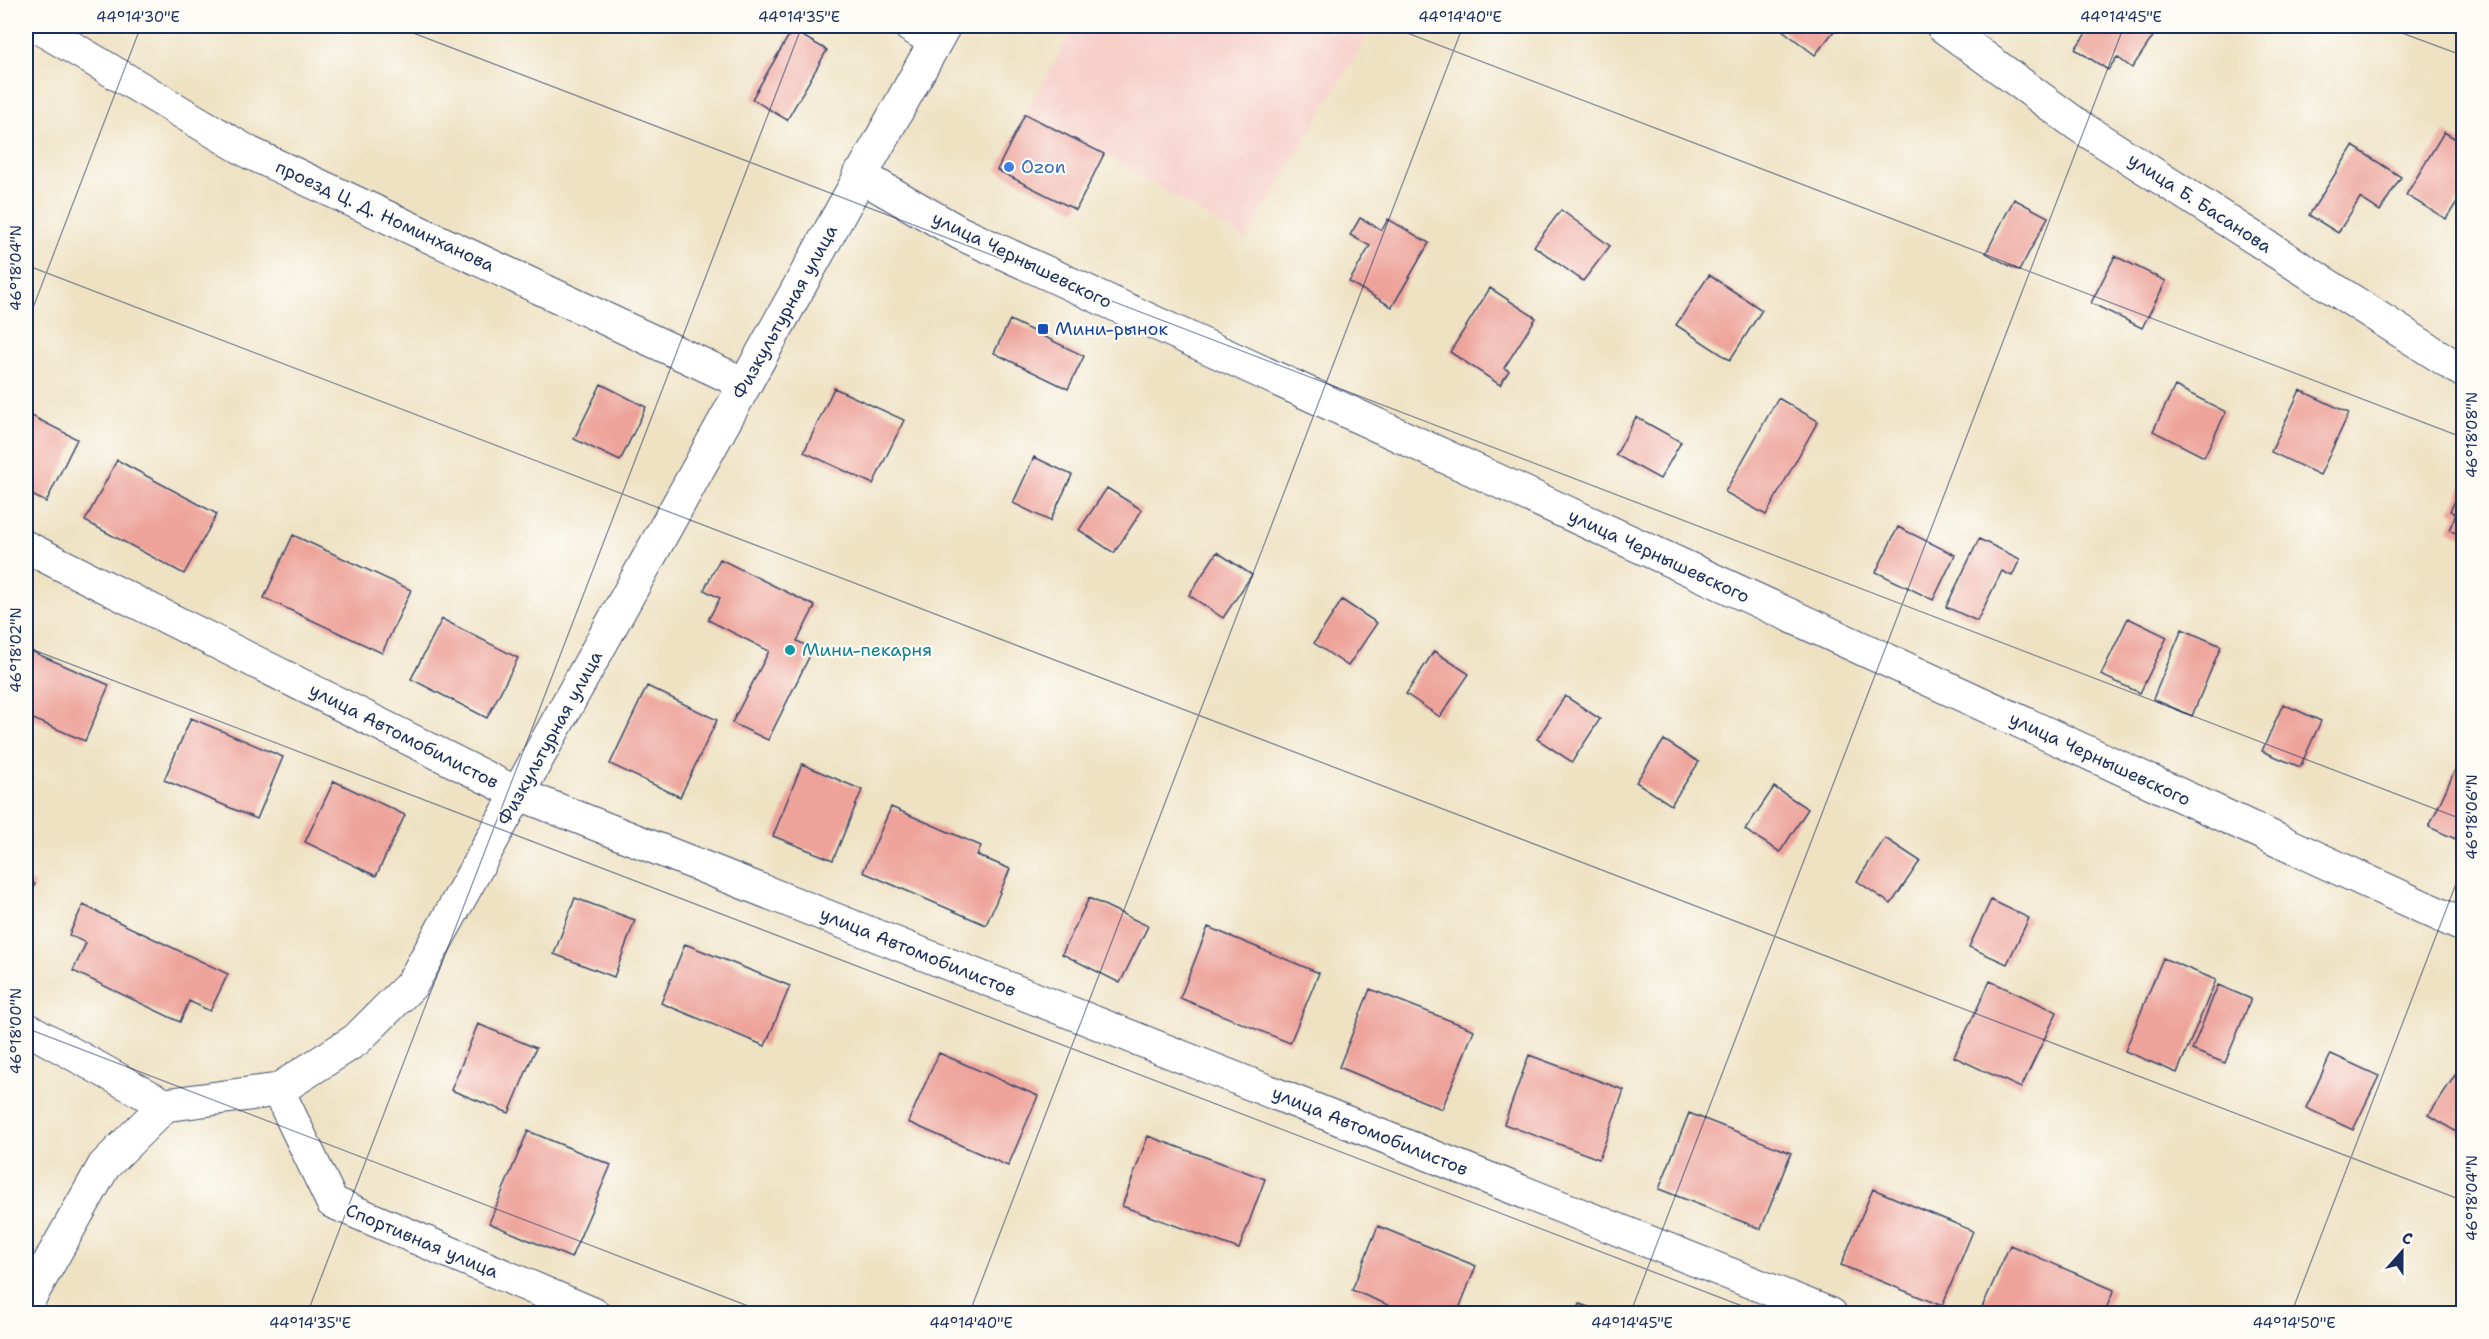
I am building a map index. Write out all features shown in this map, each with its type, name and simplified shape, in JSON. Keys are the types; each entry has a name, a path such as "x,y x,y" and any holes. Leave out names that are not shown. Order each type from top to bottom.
{"street":[{"name":"проезд Ц. Д. Номинханова","path":"36,26 250,153 746,384"},
{"name":"улица Б. Басанова","path":"1942,26 2079,126 2463,372"},
{"name":"Физкультурная улица","path":"165,1105 278,1090 356,1040 412,984 746,384 859,175 929,30"},
{"name":"улица Чернышевского","path":"859,175 971,238 2463,927"},
{"name":"улица Автомобилистов","path":"26,547 519,794 1831,1314"},
{"path":"26,1028 165,1105 104,1166 26,1304"},
{"name":"Спортивная улица","path":"278,1090 332,1202 594,1314"}],"shaded area":[{"path":"1075,26 1373,26 1245,240 1104,154 1025,114"}],"building":[{"path":"1777,26 1838,26 1815,55"},
{"path":"2091,26 2160,26 2132,68 2117,57 2108,70 2075,49"},
{"path":"792,30 827,50 787,120 752,99"},
{"path":"1025,114 1104,154 1076,210 997,170"},
{"path":"2444,132 2464,144 2464,191 2446,219 2406,195"},
{"path":"2353,146 2401,177 2380,211 2360,198 2338,233 2309,215"},
{"path":"2014,199 2048,217 2019,271 1986,253"},
{"path":"1561,210 1610,246 1583,281 1534,246"},
{"path":"1360,218 1382,230 1388,219 1429,243 1392,307 1349,282 1370,246 1350,235"},
{"path":"2115,256 2166,281 2142,328 2091,303"},
{"path":"1709,275 1762,310 1730,360 1676,325"},
{"path":"1490,288 1536,318 1504,368 1509,371 1500,385 1450,352"},
{"path":"1010,320 1084,356 1068,389 994,353"},
{"path":"601,384 646,407 620,461 574,439"},
{"path":"2175,386 2226,412 2204,457 2153,431"},
{"path":"834,388 904,420 873,484 804,452"},
{"path":"2300,390 2349,413 2320,475 2271,452"},
{"path":"1778,398 1818,421 1766,515 1725,492"},
{"path":"26,413 77,439 46,502 26,492"},
{"path":"1636,417 1681,442 1660,479 1616,455"},
{"path":"1034,457 1072,475 1050,521 1013,503"},
{"path":"117,460 217,514 184,574 85,521"},
{"path":"2464,484 2464,537 2449,530 2456,514 2450,511"},
{"path":"1107,488 1142,510 1114,553 1079,530"},
{"path":"1898,527 1955,555 1933,600 1876,572"},
{"path":"293,535 411,590 382,653 264,598"},
{"path":"1979,539 2020,559 2012,576 2002,571 1977,621 1946,607"},
{"path":"1217,552 1252,575 1223,618 1189,595"},
{"name":"Мини-пекарня","path":"720,559 815,606 797,641 813,649 768,740 732,723 769,651 708,620 720,598 704,590"},
{"path":"1342,600 1377,623 1348,666 1314,643"},
{"path":"2128,618 2167,637 2140,693 2101,675"},
{"path":"442,619 518,658 487,718 411,679"},
{"path":"2182,629 2221,646 2192,716 2153,699"},
{"path":"26,649 109,685 85,741 26,716"},
{"path":"1434,651 1469,674 1440,717 1406,694"},
{"path":"647,686 717,720 680,797 610,764"},
{"path":"1565,696 1600,719 1572,762 1537,739"},
{"path":"2283,704 2321,721 2300,767 2262,751"},
{"path":"191,718 283,757 257,819 164,780"},
{"path":"1664,740 1699,762 1671,805 1636,782"},
{"path":"802,764 862,790 833,860 773,836"},
{"path":"2455,770 2464,774 2464,834 2460,841 2429,827"},
{"path":"334,781 405,815 376,876 305,842"},
{"path":"1774,787 1808,809 1780,852 1745,830"},
{"path":"891,807 981,846 977,855 1010,869 986,925 863,872"},
{"path":"1885,838 1920,861 1891,904 1857,881"},
{"path":"26,880 35,884 26,903"},
{"path":"575,898 635,920 614,977 554,954"},
{"path":"1089,898 1148,926 1120,983 1062,954"},
{"path":"1991,900 2029,918 2007,964 1969,947"},
{"path":"83,905 228,974 210,1011 189,1001 180,1022 73,971 86,943 69,935"},
{"path":"1208,927 1319,973 1290,1043 1180,998"},
{"path":"685,944 790,986 765,1046 661,1003"},
{"path":"2163,958 2216,980 2177,1073 2125,1051"},
{"path":"1990,981 2057,1012 2021,1088 1954,1057"},
{"path":"2218,985 2251,999 2225,1063 2192,1050"},
{"path":"1370,989 1474,1030 1442,1109 1339,1067"},
{"path":"478,1024 536,1048 509,1113 451,1090"},
{"path":"939,1053 1038,1096 1008,1166 908,1122"},
{"path":"2331,1054 2379,1076 2353,1130 2306,1108"},
{"path":"1529,1055 1624,1090 1599,1159 1504,1124"},
{"path":"2457,1072 2464,1076 2464,1137 2429,1115"},
{"path":"1689,1113 1791,1153 1761,1229 1659,1189"},
{"path":"528,1131 611,1165 571,1258 489,1223"},
{"path":"1148,1136 1265,1179 1239,1249 1122,1206"},
{"path":"1873,1189 1973,1231 1942,1306 1841,1265"},
{"path":"1378,1226 1476,1266 1457,1314 1410,1314 1352,1290"},
{"path":"2010,1245 2114,1290 2104,1314 1979,1314"},
{"path":"1580,1304 1604,1313 1604,1314 1576,1314"}],"place":[{"name":"Ozon","path":"1009,167"},
{"name":"Мини-рынок","path":"1043,329"},
{"name":"Мини-пекарня","path":"790,650"}]}
